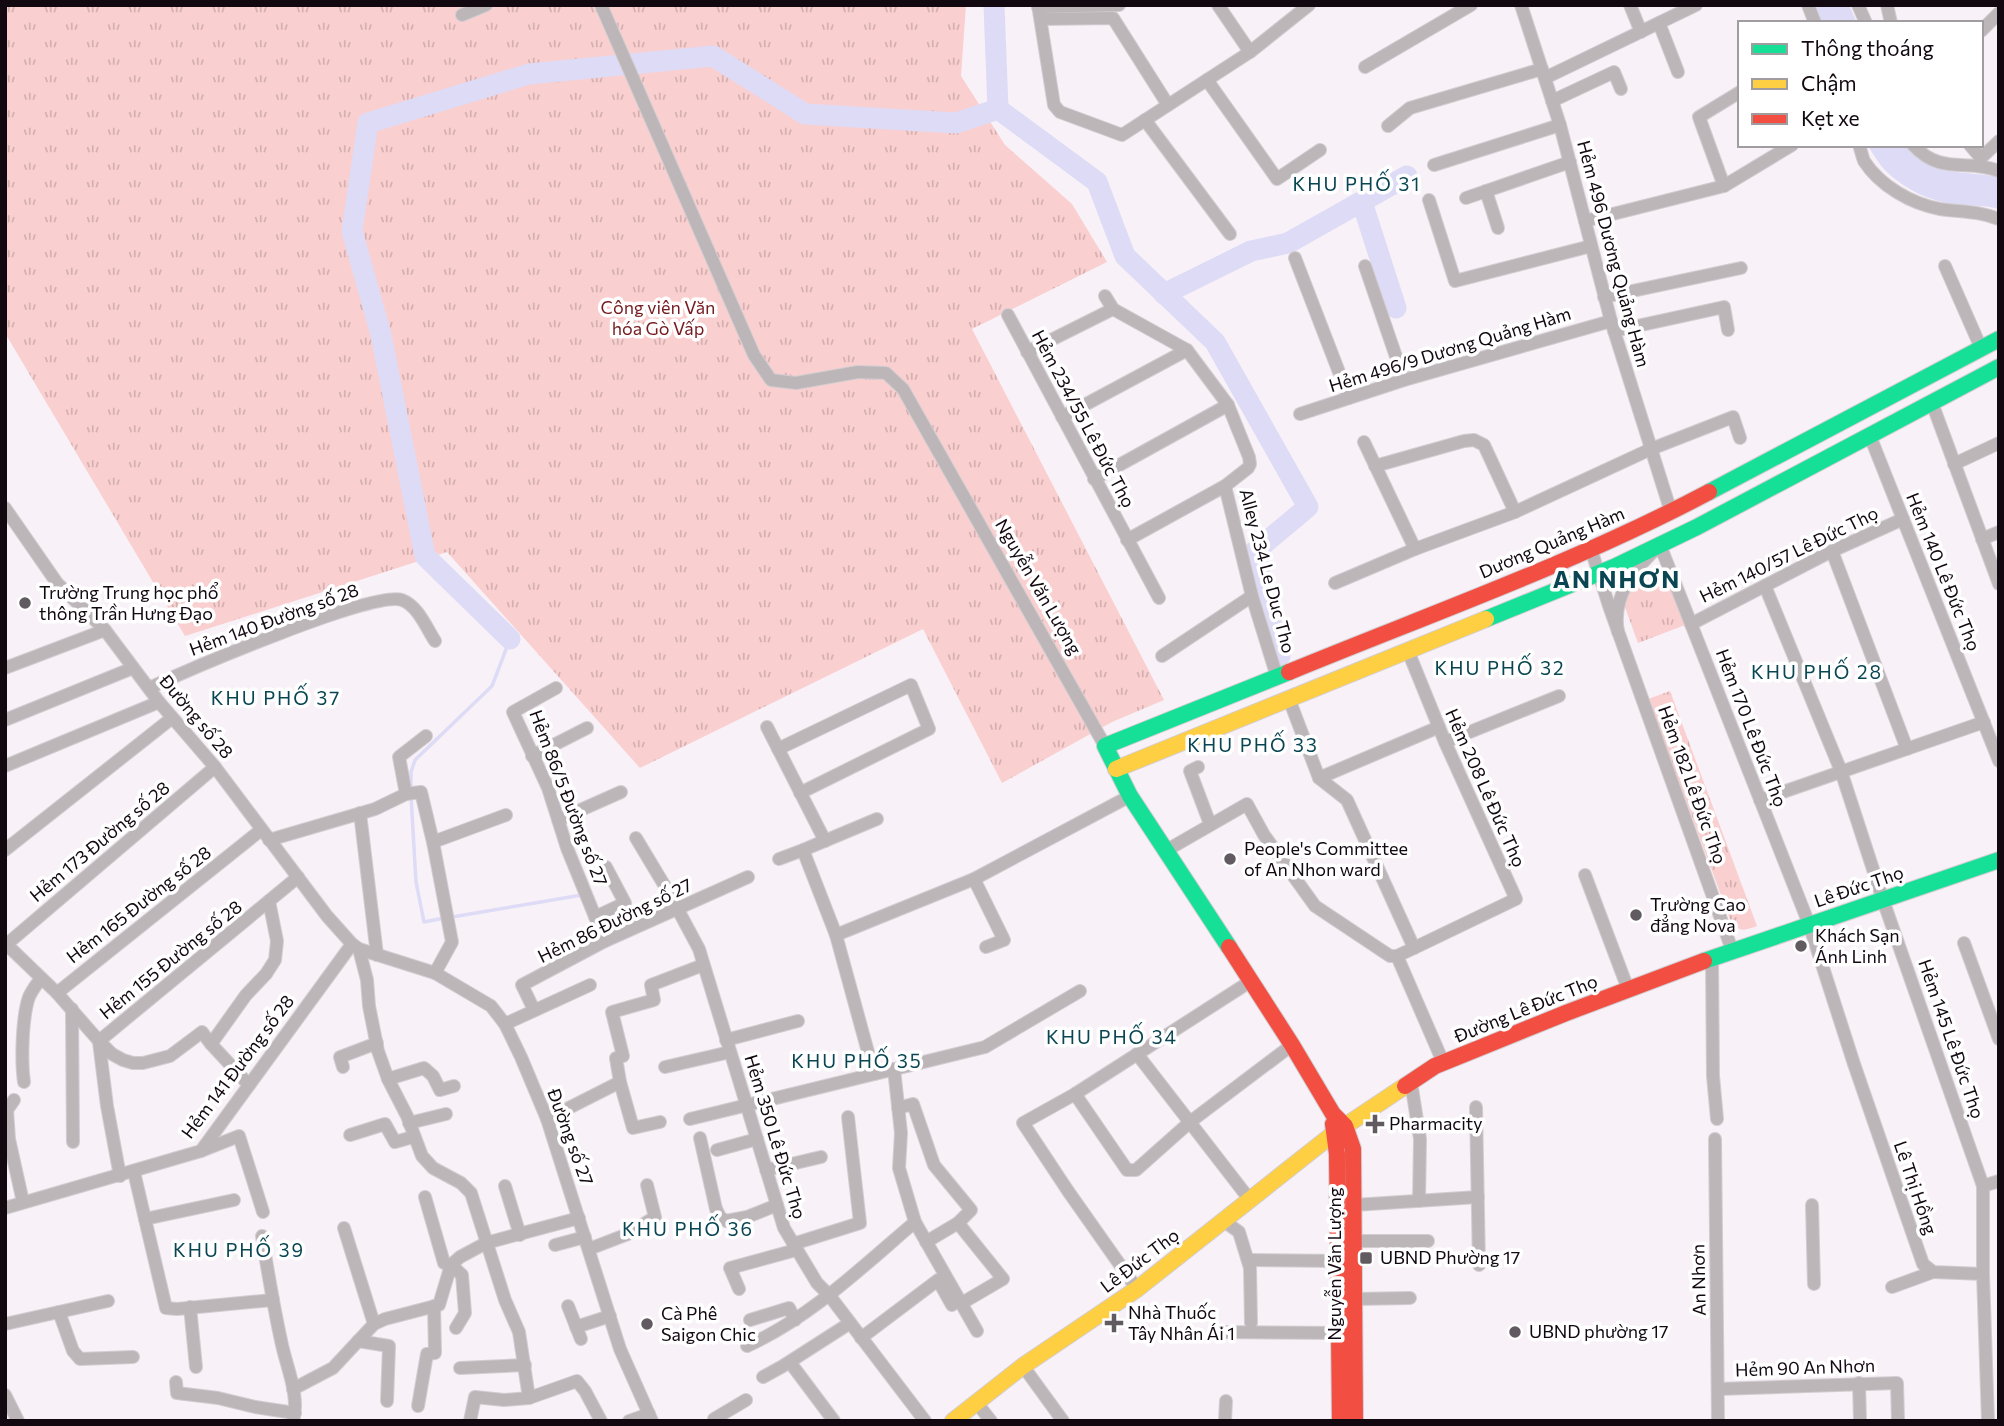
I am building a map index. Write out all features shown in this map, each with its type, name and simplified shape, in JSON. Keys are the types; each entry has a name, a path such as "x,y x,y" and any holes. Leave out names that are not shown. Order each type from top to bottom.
{"street":[{"path":"462,15 486,5"},
{"name":"Nguyễn Văn Lượng","path":"601,5 754,355 771,380 796,383 858,372 886,373 903,388 1105,746 1130,796 1292,1045 1339,1130 1353,1149 1355,1421"},
{"path":"1218,5 1250,52"},
{"path":"1168,105 1116,10 1039,10 1054,105 1060,112 1122,135 1250,52 1309,5"},
{"path":"1365,67 1471,5"},
{"name":"Hẻm 496 Dương Quảng Hàm","path":"1521,5 1560,125 1612,326 1671,512"},
{"path":"1630,5 1641,32"},
{"path":"1388,126 1410,108 1544,73 1641,32 1696,5"},
{"path":"1858,5 1865,21"},
{"path":"1983,29 1999,13"},
{"path":"1659,23 1678,72"},
{"path":"1552,101 1614,72 1621,89"},
{"path":"1206,80 1277,179 1320,150"},
{"path":"1724,186 1699,117 1738,93"},
{"path":"1145,120 1230,234"},
{"path":"1434,165 1560,125"},
{"path":"1980,162 1999,141"},
{"path":"1585,221 1724,186 1788,147"},
{"path":"1860,147 1864,160 1880,178 1907,197 1938,209 1971,211 1999,219"},
{"path":"1915,147 1934,162 1980,162 1999,171"},
{"path":"1971,147 1980,162"},
{"path":"1466,198 1570,162"},
{"path":"1486,191 1498,228"},
{"path":"1429,200 1455,281 1591,246"},
{"path":"1295,258 1349,398"},
{"path":"1945,266 1981,348"},
{"path":"1365,267 1404,380"},
{"path":"1604,297 1741,268"},
{"name":"Alley 234 Le Duc Tho","path":"1105,296 1113,309 1187,350 1228,405 1250,457 1250,464 1225,486 1252,596 1277,677"},
{"name":"Hẻm 496/9 Dương Quảng Hàm","path":"1300,414 1404,380 1612,326 1724,307 1728,330"},
{"path":"1027,352 1113,309"},
{"name":"Hẻm 234/55 Lê Đức Thọ","path":"1008,315 1159,598"},
{"name":"Dương Quảng Hàm","path":"1105,746 1591,549 1671,512 1999,339"},
{"path":"1062,417 1187,350"},
{"path":"1116,769 1599,573 1660,545 1999,367"},
{"path":"1932,403 1999,584"},
{"path":"1094,478 1228,405"},
{"path":"1335,583 1415,549 1515,512 1651,449 1733,417 1740,438"},
{"name":"Hẻm 140 Lê Đức Thọ","path":"1870,436 1999,761"},
{"path":"1375,466 1474,440 1484,445 1515,512"},
{"path":"1364,442 1415,549"},
{"path":"1954,464 1999,443"},
{"path":"1127,540 1225,486"},
{"name":"Đường số 28","path":"7,514 57,583 105,630 159,702 215,767 327,916 356,946"},
{"name":"Hẻm 140/57 Lê Đức Thọ","path":"1691,624 1832,551 1903,519"},
{"path":"1982,539 1999,532"},
{"name":"Hẻm 170 Lê Đức Thọ","path":"1660,545 1809,924"},
{"name":"Hẻm 182 Lê Đức Thọ","path":"1618,632 1616,613 1623,588 1660,545"},
{"name":"Hẻm 182 Lê Đức Thọ","path":"1591,549 1732,950"},
{"path":"1832,551 1907,749"},
{"name":"Hẻm 145 Lê Đức Thọ","path":"1765,586 1841,771 1983,1186 1983,1274"},
{"path":"1162,656 1252,596"},
{"name":"Hẻm 140 Đường số 28","path":"149,688 269,638 374,601 400,599 412,605 435,641"},
{"path":"5,668 105,630"},
{"name":"Hẻm 208 Lê Đức Thọ","path":"1408,651 1445,742 1516,899 1414,948"},
{"path":"5,720 133,668"},
{"path":"778,749 911,685 929,729 800,793"},
{"name":"Hẻm 86/5 Đường số 27","path":"556,688 513,712 548,788 567,848 605,941"},
{"path":"1445,742 1559,696"},
{"path":"1167,850 1247,804 1264,835 1315,906 1390,956 1397,956 1414,948 1347,800 1319,778 1289,699"},
{"path":"5,765 159,702"},
{"path":"5,850 172,718"},
{"path":"1760,800 1983,722"},
{"path":"767,727 825,841"},
{"path":"1319,778 1439,727"},
{"path":"532,757 587,728"},
{"path":"406,794 399,757 426,736"},
{"name":"Hẻm 173 Đường số 28","path":"6,943 215,767"},
{"path":"1198,767 1190,771 1210,824"},
{"path":"265,835 375,809 406,794 421,792 452,942 435,973"},
{"path":"558,820 621,792"},
{"path":"836,935 974,879 1130,796"},
{"path":"360,813 377,955"},
{"path":"433,842 506,814"},
{"path":"779,859 877,819"},
{"name":"Hẻm 165 Đường số 28","path":"57,993 265,835"},
{"name":"Hẻm 350 Lê Đức Thọ","path":"636,838 698,949 784,1228 817,1283 925,1421"},
{"path":"803,850 836,935 874,1074"},
{"name":"Lê Đức Thọ","path":"1732,950 1999,860"},
{"path":"595,917 625,904 606,867"},
{"path":"1585,875 1628,989"},
{"name":"Hẻm 155 Đường số 28","path":"72,1009 99,1041 298,877"},
{"name":"Hẻm 86 Đường số 27","path":"534,1010 523,985 605,941 748,877"},
{"path":"974,879 1004,940 986,947"},
{"path":"211,1044 275,960 276,941 270,901"},
{"name":"Lê Thị Hồng","path":"1809,924 1923,1264 1933,1272"},
{"path":"6,943 72,1009 74,1142"},
{"path":"1964,943 1999,1039"},
{"path":"356,946 368,981 369,1006 387,1079 422,1156 433,1168 471,1193 505,1300 519,1332 530,1398"},
{"name":"Đường số 27","path":"356,946 435,973 491,1006 505,1024 547,1119 620,1349 650,1418"},
{"name":"Hẻm 141 Đường số 28","path":"5,1208 201,1152 356,946"},
{"name":"Đường Lê Đức Thọ","path":"1339,1130 1443,1062 1732,950"},
{"path":"1397,956 1443,1062"},
{"path":"1713,958 1713,1076 1717,1119"},
{"path":"660,1122 633,1128 620,1082 616,1058 623,1056 612,1012 654,1000 651,985 703,965"},
{"path":"24,1082 26,1014 29,997 41,978"},
{"path":"1138,1289 1023,1123 1075,1094 1251,981"},
{"path":"505,1024 590,985"},
{"path":"690,1119 985,1047 1080,991"},
{"path":"665,1067 798,1021"},
{"path":"99,1041 112,1054 133,1063 143,1063 170,1056 202,1032 249,1085"},
{"path":"99,1041 120,1176"},
{"path":"343,1067 340,1057 377,1043"},
{"path":"1075,1094 1127,1170 1136,1170 1190,1122 1292,1045"},
{"path":"1137,1054 1250,1200"},
{"path":"387,1079 425,1068 433,1076 440,1090 454,1086"},
{"path":"894,1069 901,1133 899,1168 915,1222 957,1304"},
{"path":"547,1119 620,1082"},
{"path":"1410,1082 1420,1139 1419,1201"},
{"path":"14,1100 7,1110 9,1139 23,1202"},
{"path":"898,1108 913,1104 934,1164 971,1210 958,1223 926,1242"},
{"path":"1476,1107 1479,1265"},
{"path":"409,1123 446,1114"},
{"path":"739,1289 730,1268 860,1223 848,1117"},
{"path":"350,1135 385,1124 395,1142 414,1137"},
{"name":"Nguyễn Văn Lượng","path":"1339,1130 1340,1421"},
{"name":"Lê Đức Thọ","path":"953,1421 1023,1366 1138,1289 1339,1130"},
{"path":"201,1152 239,1136 263,1212"},
{"path":"700,1138 720,1217 726,1221 747,1217 777,1205"},
{"path":"718,1150 757,1139"},
{"name":"An Nhơn","path":"1715,1139 1718,1421"},
{"path":"766,1170 821,1157"},
{"path":"134,1172 166,1308 273,1300"},
{"path":"1983,1186 1999,1181"},
{"path":"555,1245 587,1243 628,1234 655,1217 647,1185"},
{"path":"505,1186 520,1235"},
{"path":"1354,1205 1478,1196"},
{"path":"425,1197 444,1263 451,1265 461,1275 465,1313 456,1328"},
{"path":"145,1219 234,1200"},
{"path":"1812,1205 1814,1284"},
{"path":"293,1389 333,1368 374,1324 439,1305 451,1265 460,1257 486,1243 579,1218"},
{"path":"1224,1221 1239,1232 1248,1260 1251,1324"},
{"path":"747,1346 795,1320 829,1295 915,1222"},
{"path":"957,1304 1003,1279 958,1223"},
{"path":"344,1228 374,1324"},
{"path":"176,1382 177,1394 218,1398 294,1417 293,1389 262,1236"},
{"path":"1354,1241 1428,1241"},
{"path":"1248,1260 1339,1261"},
{"path":"1892,1287 1933,1272 1983,1274 1992,1340 1988,1421"},
{"path":"861,1338 938,1280 977,1331"},
{"path":"1354,1299 1410,1298"},
{"path":"5,1324 108,1301"},
{"path":"418,1406 427,1354 435,1353 434,1306"},
{"path":"568,1306 579,1333 610,1316"},
{"path":"190,1307 196,1367"},
{"path":"750,1320 789,1308 795,1320"},
{"path":"59,1312 73,1351 80,1359 133,1357"},
{"path":"763,1377 850,1323"},
{"path":"1219,1332 1340,1333"},
{"path":"358,1341 389,1346 387,1401"},
{"path":"460,1368 525,1365"},
{"path":"792,1365 834,1421"},
{"path":"1023,1366 1063,1421"},
{"path":"470,1421 475,1397 504,1400 530,1398 577,1381 601,1421"},
{"path":"1859,1383 1860,1421"},
{"name":"Hẻm 90 An Nhơn","path":"1717,1389 1897,1383 1898,1421"},
{"path":"5,1395 18,1421"},
{"path":"714,1421 746,1400"},
{"path":"1225,1421 1226,1401"},
{"path":"976,1402 991,1421"},
{"path":"629,1421 650,1418"}],"green space":[{"name":"Công viên Văn hóa Gò Vấp","path":"5,5 966,5 961,76 1005,145 1072,204 1107,262 972,329 1164,700 1112,722 1002,783 923,629 640,768 447,552 185,636 5,333"},
{"path":"1666,575 1685,625 1638,643 1623,602 1628,589"},
{"path":"1670,691 1757,926 1749,929 1737,928 1731,922 1648,699"}],"shaded area":[{"path":"1815,5 1849,5 1856,21 1821,21"},
{"path":"1868,147 1907,147 1926,163 1937,168 1999,177 1999,209 1937,201 1902,184 1879,163"}],"waterway":[{"path":"510,639 425,556 381,335 352,231 368,123 529,74 713,56 805,114 956,123 998,109 994,5"},
{"path":"998,109 1097,182 1125,256 1215,342 1308,507 1254,552 1280,656"},
{"path":"1164,294 1251,251 1288,243 1407,176"},
{"path":"1362,202 1396,308"},
{"path":"411,789 411,772 415,760 492,686 510,639"},
{"path":"411,796 416,882 424,922 444,918"},
{"path":"452,917 582,895"}],"traffic: fast":[{"path":"1709,492 1999,339"},
{"path":"1486,619 1614,567 1697,527 1999,367"},
{"path":"1229,947 1130,796 1105,746 1289,672"},
{"path":"1704,961 1999,860"}],"traffic: slow":[{"path":"1116,769 1486,619"},
{"path":"953,1421 1023,1366 1137,1289 1333,1134 1405,1086"}],"traffic: jam":[{"path":"1289,672 1554,565 1709,492"},
{"path":"1229,947 1333,1114 1345,1126 1353,1149 1355,1421"},
{"path":"1405,1086 1435,1066 1704,961"},
{"path":"1333,1124 1337,1154 1340,1421"}],"place":[{"name":"Trường Trung học phổ thông Trần Hưng Đạo","path":"25,603"},
{"name":"People's Committee of An Nhon ward","path":"1230,859"},
{"name":"Trường Cao đẳng Nova","path":"1636,915"},
{"name":"Khách Sạn Ánh Linh","path":"1801,946"},
{"name":"Pharmacity","path":"1375,1124"},
{"name":"UBND Phường 17","path":"1366,1258"},
{"name":"Nhà Thuốc Tây Nhân Ái 1","path":"1114,1323"},
{"name":"Cà Phê Saigon Chic","path":"647,1324"},
{"name":"UBND phường 17","path":"1515,1332"}],"district":[{"name":"KHU PHỐ 31","path":"1357,184"},
{"name":"AN NHƠN","path":"1617,580"},
{"name":"KHU PHỐ 32","path":"1500,668"},
{"name":"KHU PHỐ 28","path":"1817,672"},
{"name":"KHU PHỐ 37","path":"276,698"},
{"name":"KHU PHỐ 33","path":"1253,745"},
{"name":"KHU PHỐ 34","path":"1112,1037"},
{"name":"KHU PHỐ 35","path":"857,1061"},
{"name":"KHU PHỐ 36","path":"688,1229"},
{"name":"KHU PHỐ 39","path":"239,1250"}]}
